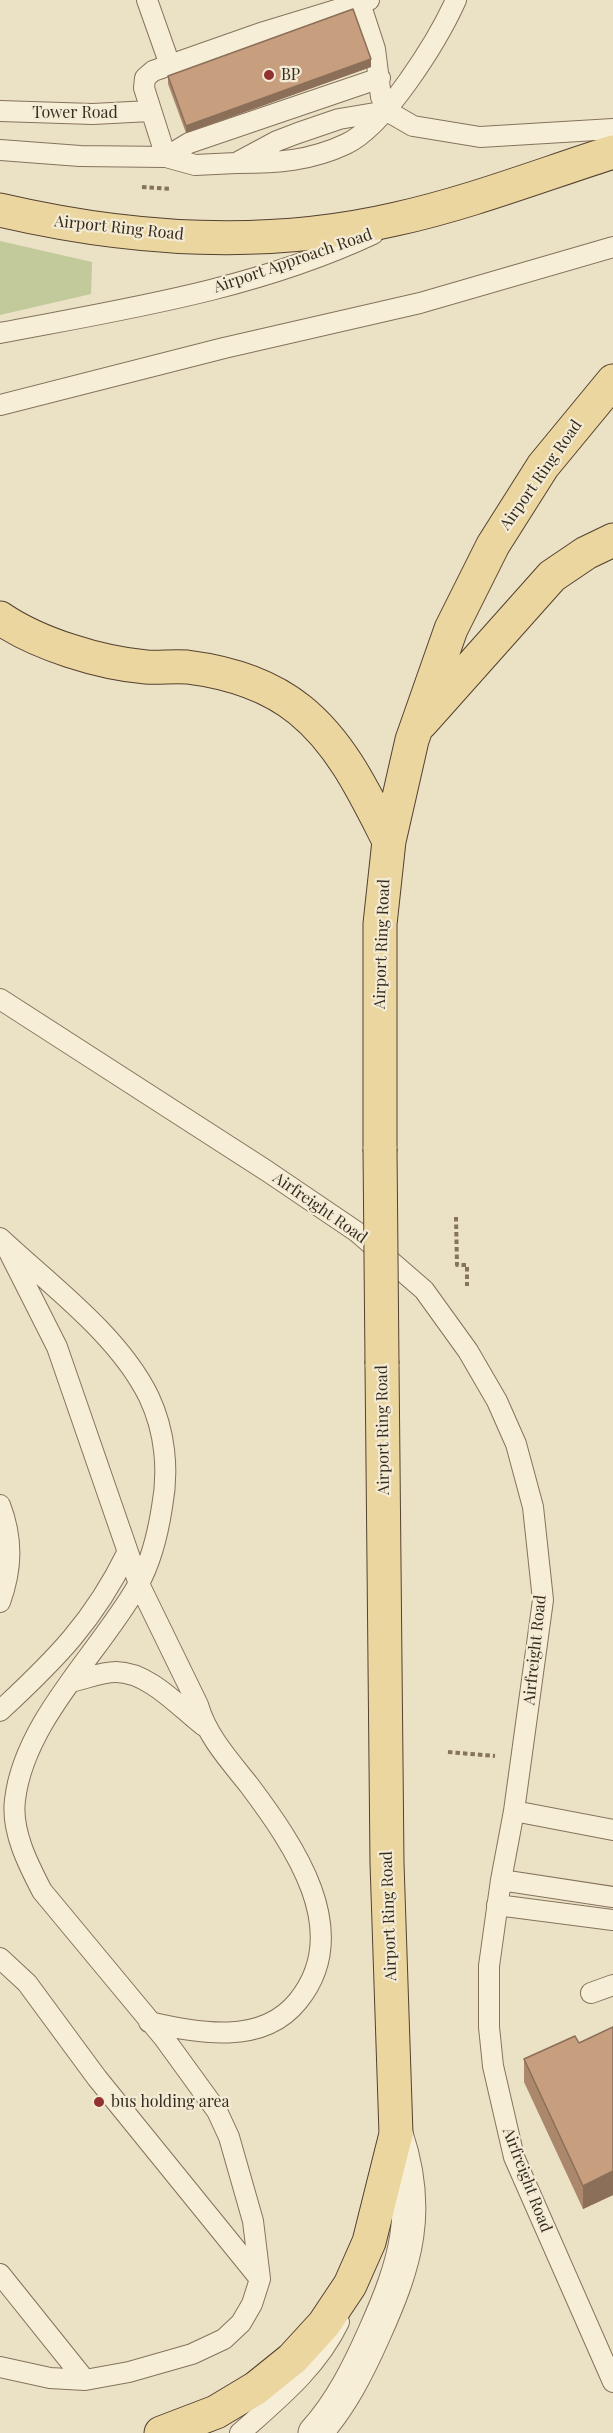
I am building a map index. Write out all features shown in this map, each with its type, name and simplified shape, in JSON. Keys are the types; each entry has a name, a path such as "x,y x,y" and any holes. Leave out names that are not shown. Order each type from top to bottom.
{"main road":[{"name":"Airport Approach Road","path":"417,214 613,152"},
{"name":"Airport Ring Road","path":"0,210 113,231 170,236 231,237 324,230 417,214"},
{"name":"Airport Ring Road","path":"161,2433 216,2412 275,2374 324,2324 350,2285 377,2220 396,2134 387,1863 380,1149 379,948 389,841 406,762 426,695 451,629 493,545 543,466 613,381"},
{"path":"417,728 552,576 586,553 613,540"},
{"path":"0,618 54,645 107,661 145,667 185,667 230,674 266,688 300,709 329,739 357,781 389,841"}],"street":[{"path":"315,2433 340,2400 359,2368 396,2285 405,2247 409,2197 406,2164 396,2134"}],"lane":[{"path":"147,0 170,65"},
{"path":"0,150 80,156 166,157 195,165 236,163 298,132 339,119 387,111 444,26 456,0"},
{"path":"166,157 144,88 146,78 153,71 362,1 375,49 381,97 387,111 413,126 480,137 613,129"},
{"path":"166,157 189,142 380,78"},
{"name":"Tower Road","path":"0,111 93,114 150,111"},
{"name":"Airport Approach Road","path":"0,333 132,308 226,287 357,242 417,214"},
{"path":"0,405 224,348 420,303 613,247"},
{"name":"Airfreight Road","path":"0,999 267,1171 357,1232 423,1290 468,1351 497,1401 516,1444 533,1507 543,1600 514,1811 501,1880 489,1966 489,2027 493,2066 504,2122 518,2167 613,2382"},
{"path":"3,1241 57,1347 139,1584 198,1705 204,1726"},
{"path":"0,2367 50,2378 85,2380 129,2372 192,2354 224,2339 241,2323 252,2304 260,2279 253,2221 229,2137 206,2094 42,1891 27,1863 18,1833 14,1803 19,1779 45,1722 70,1682 139,1584 157,1536 167,1462 159,1426 148,1396 125,1360 63,1293 3,1241"},
{"path":"0,1505 7,1523 10,1559 0,1602"},
{"path":"0,1711 49,1665 90,1618 127,1553"},
{"path":"70,1682 118,1672 133,1676 151,1684 204,1726 269,1812 297,1857 316,1899 322,1942 314,1977 296,2004 267,2024 235,2033 203,2033 149,2022"},
{"path":"514,1811 613,1830"},
{"path":"501,1880 613,1897"},
{"path":"497,1905 613,1920"},
{"path":"0,1958 27,1983 97,2078 260,2279"},
{"path":"591,1993 613,1985"},
{"path":"0,2274 85,2380"},
{"path":"240,2433 292,2387 327,2345 346,2307 350,2285"}],"path":[{"path":"456,1217 456,1265 467,1265 467,1286"},
{"path":"448,1752 495,1756"}],"green space":[{"path":"0,241 92,262 91,294 0,315"}],"building":[{"name":"BP","path":"353,9 371,59 186,126 168,76"},
{"path":"613,2027 613,2171 583,2186 524,2059 575,2036 579,2043"}],"place":[{"name":"BP","path":"269,75"},
{"name":"bus holding area","path":"99,2102"}]}
